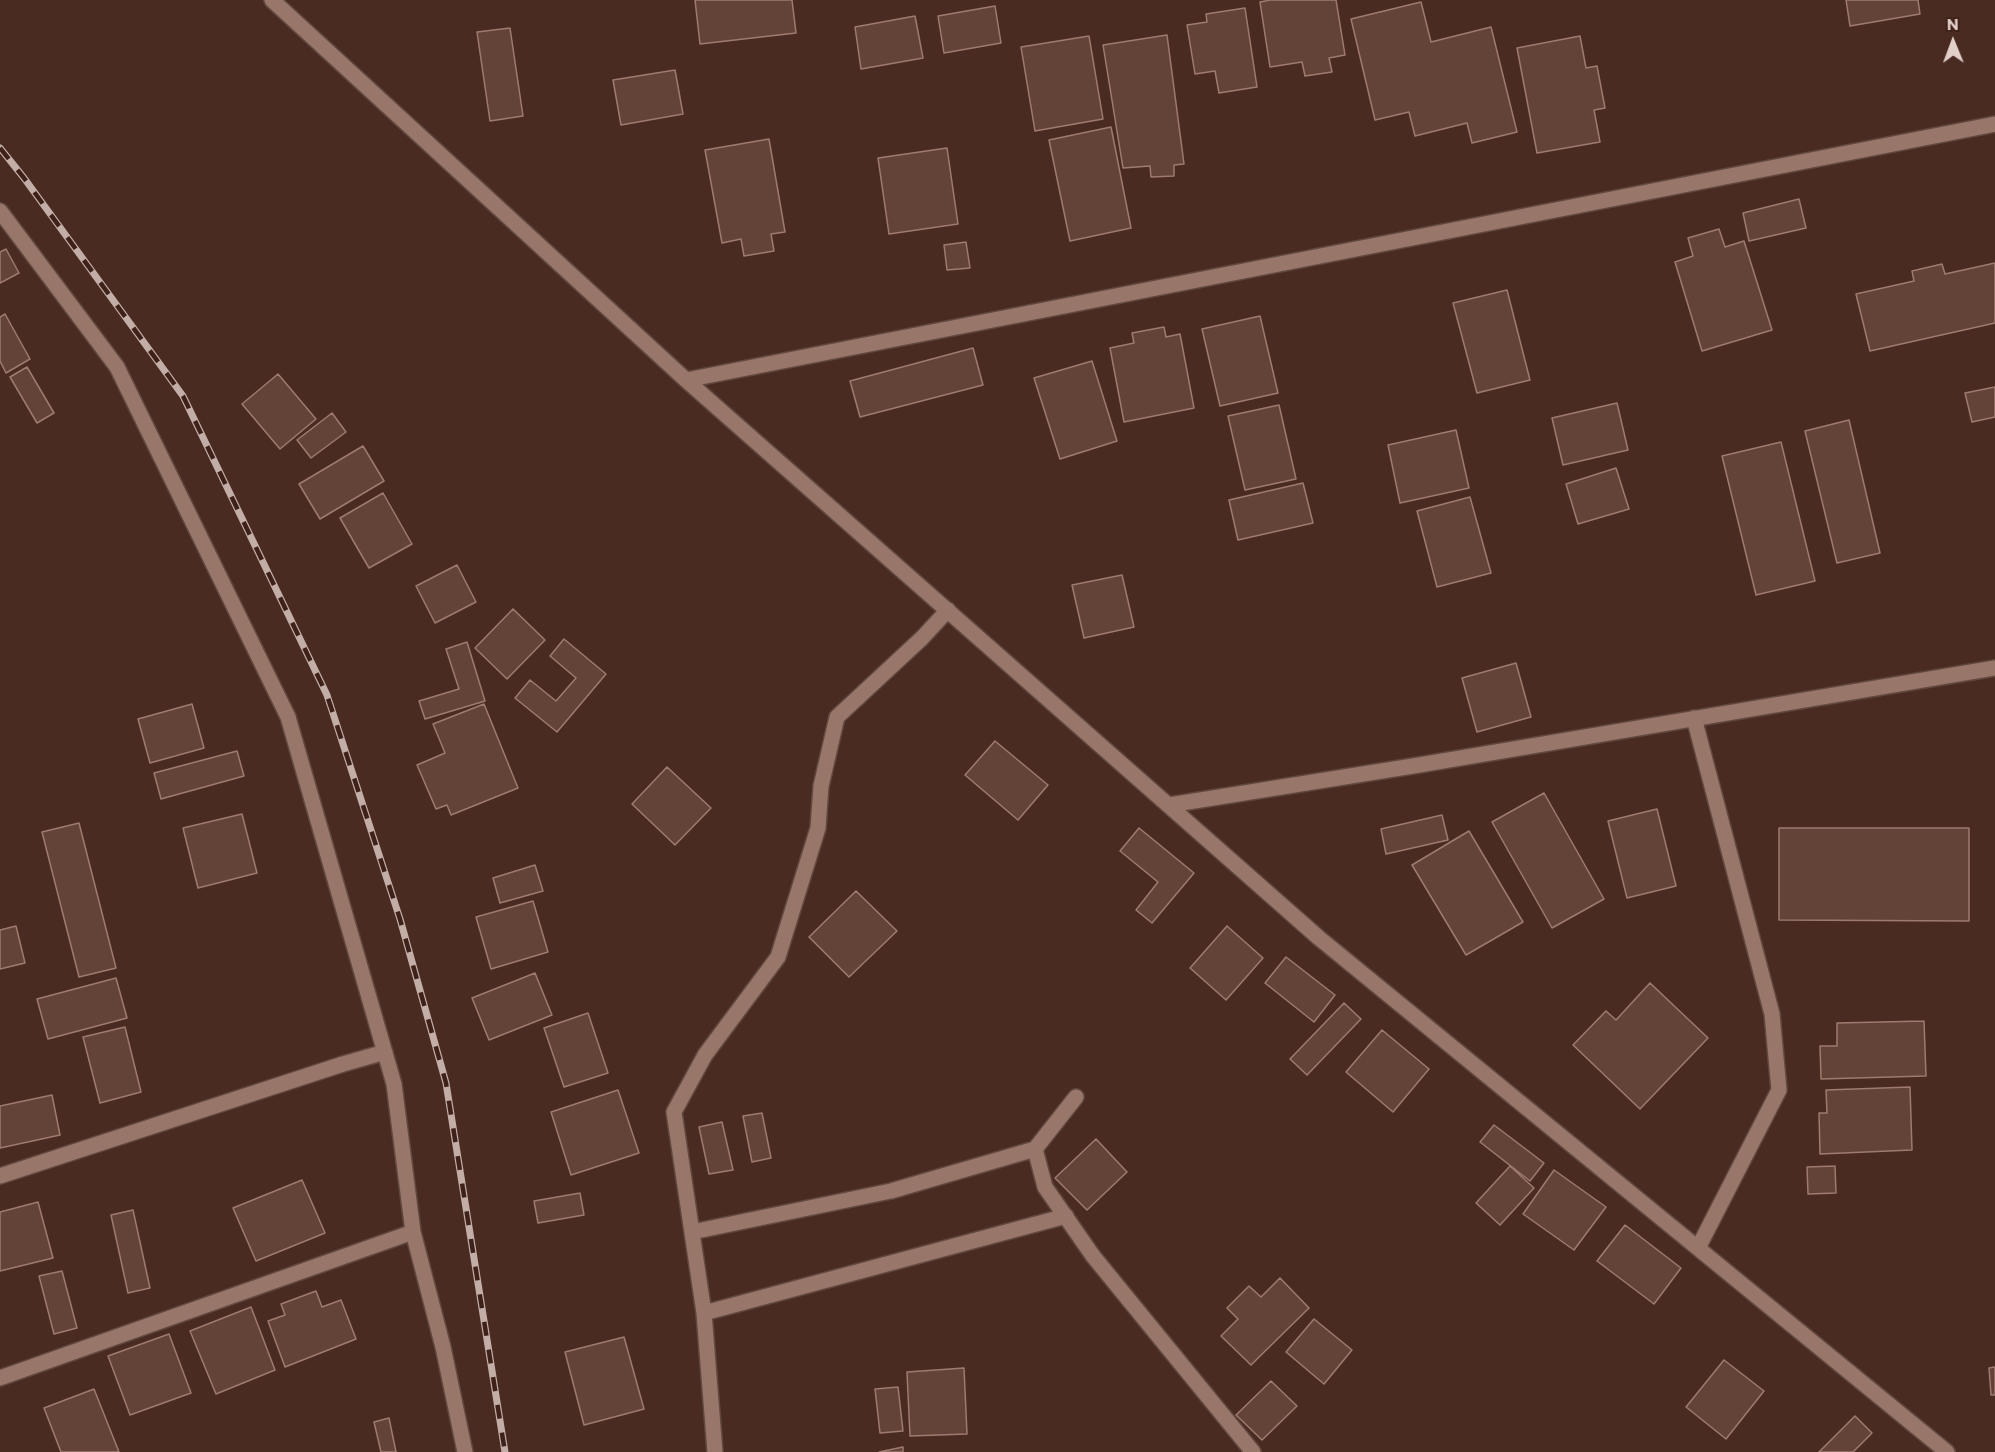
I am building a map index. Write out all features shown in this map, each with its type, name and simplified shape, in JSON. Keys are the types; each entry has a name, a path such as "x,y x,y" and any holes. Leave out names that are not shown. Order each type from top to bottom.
{"street":[{"path":"272,0 686,380 1320,938 1947,1452"},
{"path":"686,380 1995,124"},
{"path":"0,211 117,367 288,717 394,1084 413,1232 443,1347 465,1452"},
{"path":"715,1452 704,1313 674,1112 705,1054 778,957 818,828 821,786 837,717 922,638 948,610"},
{"path":"1169,805 1995,668"},
{"path":"1694,718 1772,1014 1779,1090 1698,1248"},
{"path":"0,1176 385,1052"},
{"path":"692,1232 891,1191 1035,1149 1076,1097"},
{"path":"1035,1149 1045,1187 1093,1256 1253,1452"},
{"path":"704,1313 1066,1216"},
{"path":"0,1378 413,1232"}],"building":[{"path":"695,0 792,0 796,33 700,44"},
{"path":"1336,0 1345,55 1329,58 1332,72 1305,76 1302,62 1270,67 1260,2"},
{"path":"1846,0 1918,0 1920,14 1850,26"},
{"path":"1421,2 1431,42 1491,27 1517,132 1472,143 1467,123 1415,136 1409,112 1375,120 1351,19"},
{"path":"995,6 1001,43 944,53 938,16"},
{"path":"1245,8 1257,87 1219,93 1215,71 1195,74 1187,25 1207,22 1206,14"},
{"path":"915,16 923,58 861,69 855,27"},
{"path":"510,28 523,116 490,121 477,32"},
{"path":"1167,35 1184,164 1174,165 1174,176 1151,177 1150,166 1123,168 1103,45"},
{"path":"1089,36 1103,119 1035,131 1021,47"},
{"path":"1580,36 1586,68 1597,66 1605,108 1594,110 1600,142 1537,153 1517,48"},
{"path":"675,70 683,114 621,125 613,80"},
{"path":"1111,127 1131,228 1070,241 1049,140"},
{"path":"769,139 785,232 771,234 774,251 744,256 741,239 722,243 705,150"},
{"path":"947,148 958,224 889,234 878,158"},
{"path":"1799,199 1806,228 1749,241 1743,213"},
{"path":"1719,229 1725,247 1744,241 1772,330 1702,351 1675,262 1693,256 1688,238"},
{"path":"966,242 970,268 947,270 944,245"},
{"path":"6,249 19,273 0,283 0,252"},
{"path":"1995,263 1995,323 1870,351 1856,294 1914,281 1912,271 1942,264 1945,274"},
{"path":"1507,290 1530,380 1477,393 1453,303"},
{"path":"5,314 30,359 6,373 0,361 0,317"},
{"path":"1260,316 1278,393 1220,406 1202,329"},
{"path":"1164,327 1166,337 1180,334 1194,408 1124,422 1110,348 1134,343 1132,333"},
{"path":"973,348 983,385 860,417 850,381"},
{"path":"1092,361 1117,441 1060,459 1034,378"},
{"path":"27,367 54,413 37,423 10,377"},
{"path":"278,374 316,419 280,449 242,404"},
{"path":"1995,387 1995,417 1972,422 1965,393"},
{"path":"1617,403 1628,450 1563,465 1552,418"},
{"path":"1279,405 1296,479 1245,490 1228,416"},
{"path":"332,413 346,432 311,458 297,440"},
{"path":"1849,420 1880,553 1837,563 1805,431"},
{"path":"1456,430 1469,488 1400,503 1388,445"},
{"path":"1781,442 1815,581 1756,595 1722,456"},
{"path":"363,446 384,481 320,519 299,484"},
{"path":"1616,468 1629,509 1578,524 1566,484"},
{"path":"1303,483 1313,523 1238,540 1229,500"},
{"path":"383,493 412,544 369,568 340,518"},
{"path":"1470,497 1491,573 1437,587 1417,511"},
{"path":"457,565 476,602 435,623 416,586"},
{"path":"1122,575 1134,627 1084,638 1072,585"},
{"path":"513,609 545,640 507,679 475,648"},
{"path":"564,639 606,674 557,732 515,698 530,680 556,701 576,678 550,656"},
{"path":"467,642 485,701 425,719 419,701 459,689 446,649"},
{"path":"1516,663 1531,717 1477,732 1462,678"},
{"path":"192,704 204,748 150,763 138,719"},
{"path":"484,704 518,788 451,815 447,805 436,809 417,765 445,753 433,724"},
{"path":"995,741 1048,785 1018,820 965,775"},
{"path":"237,751 244,776 161,799 154,773"},
{"path":"667,767 711,808 675,845 632,804"},
{"path":"1544,793 1604,899 1552,928 1492,822"},
{"path":"1657,809 1676,886 1627,898 1608,821"},
{"path":"242,814 257,873 198,888 183,828"},
{"path":"1442,815 1448,840 1386,854 1381,829"},
{"path":"79,823 116,968 79,977 42,832"},
{"path":"1139,828 1194,873 1152,923 1136,910 1158,882 1120,851"},
{"path":"1779,828 1969,828 1969,921 1779,920"},
{"path":"1469,831 1523,922 1466,955 1412,865"},
{"path":"535,865 543,891 500,903 493,878"},
{"path":"856,891 897,931 849,977 809,937"},
{"path":"533,901 548,952 491,969 476,917"},
{"path":"16,926 25,963 0,969 0,930"},
{"path":"1227,926 1263,958 1226,1000 1190,968"},
{"path":"1286,957 1335,995 1314,1022 1265,983"},
{"path":"535,973 552,1015 489,1040 472,998"},
{"path":"116,978 127,1018 48,1039 37,999"},
{"path":"1650,983 1708,1038 1640,1109 1573,1045 1606,1011 1616,1020"},
{"path":"1344,1003 1361,1019 1307,1075 1290,1059"},
{"path":"588,1013 608,1073 564,1087 544,1028"},
{"path":"1924,1021 1926,1076 1821,1079 1820,1046 1837,1046 1837,1023"},
{"path":"125,1027 141,1092 100,1103 83,1037"},
{"path":"1382,1030 1429,1069 1393,1112 1346,1072"},
{"path":"1910,1087 1912,1150 1820,1154 1819,1113 1827,1113 1826,1090"},
{"path":"618,1090 639,1153 571,1175 551,1112"},
{"path":"52,1095 60,1135 0,1148 0,1106"},
{"path":"762,1113 771,1158 752,1162 743,1116"},
{"path":"722,1122 733,1170 709,1174 699,1127"},
{"path":"1494,1125 1544,1163 1530,1181 1480,1142"},
{"path":"1096,1139 1127,1172 1087,1210 1055,1178"},
{"path":"1510,1166 1534,1188 1500,1225 1476,1203"},
{"path":"1835,1166 1836,1193 1808,1194 1807,1167"},
{"path":"1554,1170 1606,1207 1574,1250 1523,1214"},
{"path":"302,1180 325,1233 256,1261 233,1208"},
{"path":"580,1193 584,1215 538,1223 534,1201"},
{"path":"38,1202 53,1258 0,1271 0,1212"},
{"path":"133,1210 150,1288 128,1293 111,1215"},
{"path":"1625,1225 1681,1268 1654,1304 1597,1261"},
{"path":"62,1271 77,1328 54,1334 39,1276"},
{"path":"1280,1278 1309,1308 1251,1365 1221,1336 1238,1319 1227,1308 1249,1286 1261,1297"},
{"path":"316,1291 322,1307 341,1300 356,1339 285,1367 268,1321 285,1315 281,1304"},
{"path":"251,1307 275,1370 216,1394 190,1331"},
{"path":"1314,1319 1352,1350 1324,1384 1286,1352"},
{"path":"169,1334 191,1393 130,1415 108,1356"},
{"path":"624,1337 644,1409 584,1425 565,1352"},
{"path":"1724,1360 1764,1391 1726,1439 1686,1407"},
{"path":"1995,1367 1995,1395 1991,1395 1989,1368"},
{"path":"964,1368 967,1434 910,1436 907,1372"},
{"path":"1271,1381 1297,1406 1262,1440 1236,1415"},
{"path":"898,1387 903,1431 880,1433 875,1389"},
{"path":"94,1389 119,1452 61,1452 44,1408"},
{"path":"1855,1416 1872,1433 1853,1452 1819,1452"},
{"path":"389,1418 396,1452 381,1452 374,1422"},
{"path":"903,1447 903,1452 879,1452"}],"railway":[{"path":"0,148 183,396 327,695 400,919 446,1083 505,1452"}]}
